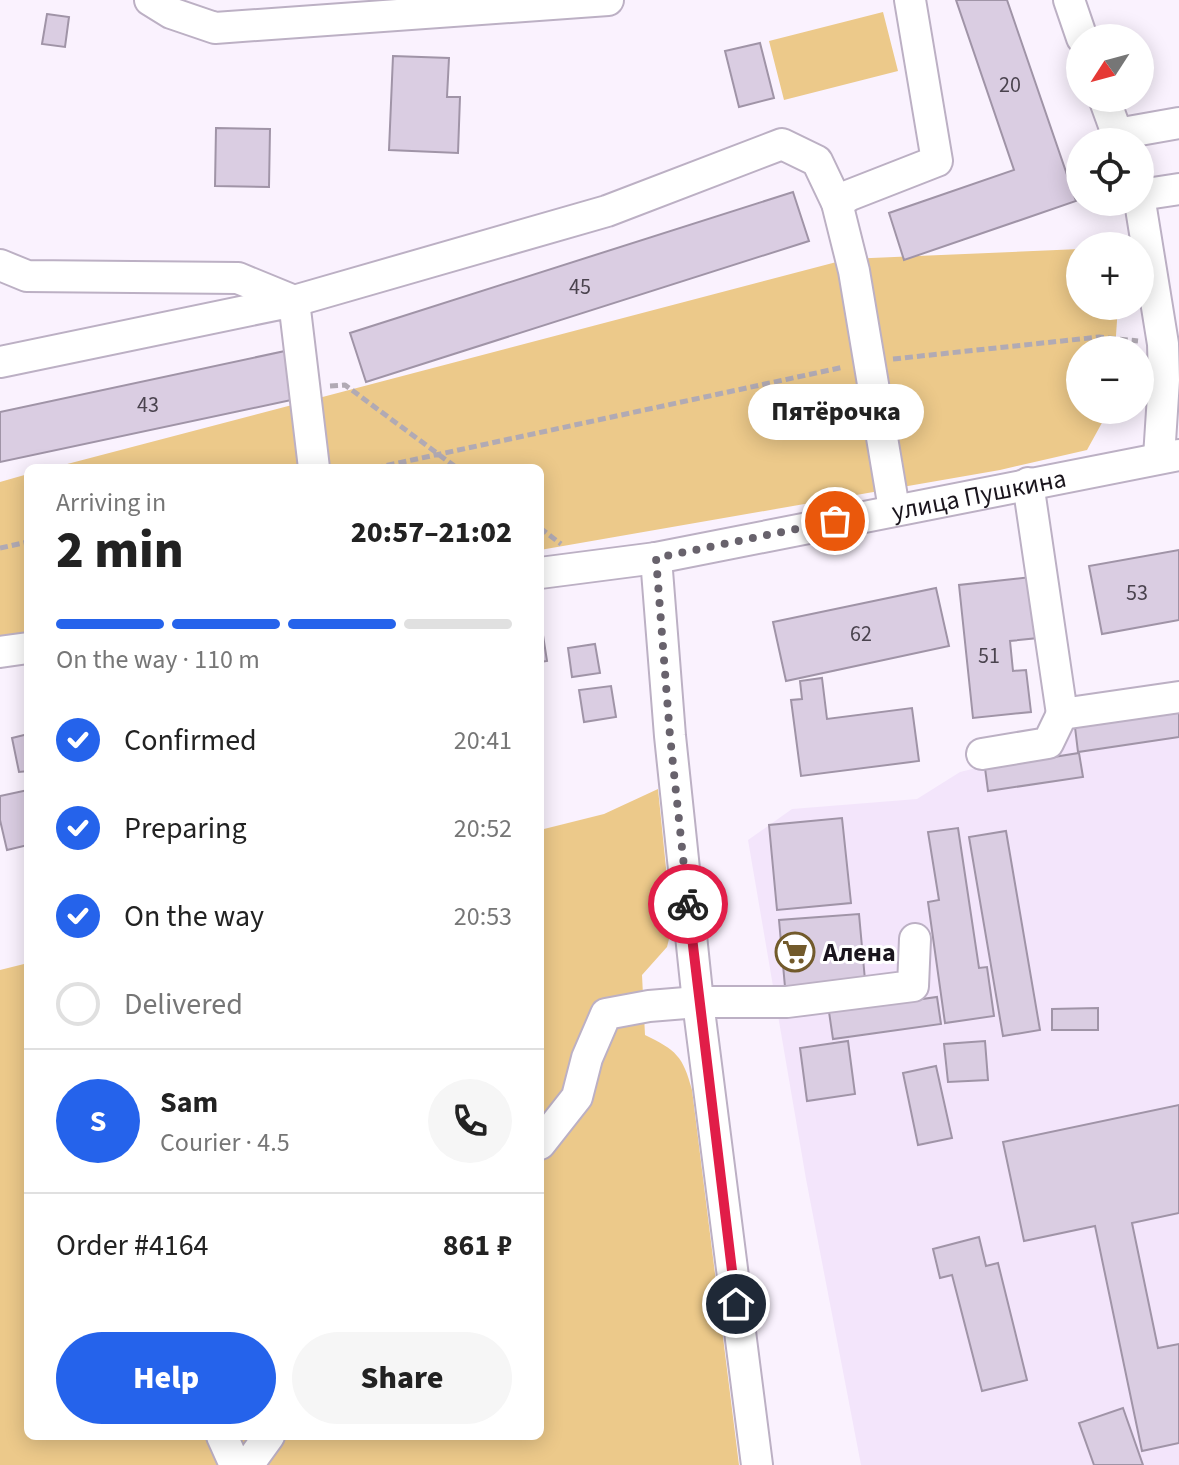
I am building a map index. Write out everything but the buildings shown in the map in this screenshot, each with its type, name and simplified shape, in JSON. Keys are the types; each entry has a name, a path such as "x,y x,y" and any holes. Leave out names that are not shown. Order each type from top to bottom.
{"street":[{"path":"150,0 171,13 215,28 608,0"},
{"path":"837,203 937,161 910,0"},
{"path":"1069,0 1077,24"},
{"path":"1154,129 1179,123"},
{"path":"0,362 294,301 607,211 782,144 817,161 837,203 854,271 894,509"},
{"path":"1154,193 1179,189"},
{"path":"1142,216 1163,344 1169,456"},
{"path":"0,265 27,276 238,278 294,301"},
{"path":"294,301 314,464"},
{"name":"улица Пушкина","path":"544,572 656,558 1169,456"},
{"path":"982,754 1048,743 1062,714 1028,483"},
{"path":"656,558 670,736 698,1002 757,1465"},
{"path":"0,652 24,649"},
{"path":"1062,714 1179,697"},
{"path":"544,1139 577,1097 587,1058 606,1014 698,1002 787,1002 913,986 915,939"},
{"path":"224,1440 235,1465"},
{"path":"248,1465 266,1440"}],"path":[{"path":"393,464 869,362 1099,337 1163,344"},
{"path":"305,387 345,385 452,464"},
{"path":"0,548 24,543"}],"shaded area":[{"path":"883,12 898,71 784,100 769,41"},
{"path":"1066,250 1066,320 1117,320 1116,336 1066,336 1066,424 1101,424 1087,450 1000,470 544,549 544,464 67,464 848,259"},
{"path":"24,475 24,644 0,648 0,482"},
{"path":"1179,706 1179,1465 861,1465 806,1179 748,840 792,809 917,799 960,772 1046,751 1078,723"},
{"path":"658,789 672,927 667,947 642,975 645,1035 677,1055 692,1090 739,1465 0,1465 0,970 24,964 24,1440 544,1440 544,829 604,814"}],"way so far":[{"path":"688,904 670,736 656,558 835,521"}],"place":[{"name":"Пятёрочка","path":"835,521"},
{"name":"Алена","path":"795,952"}],"route":[{"path":"688,904 736,1304"}]}
